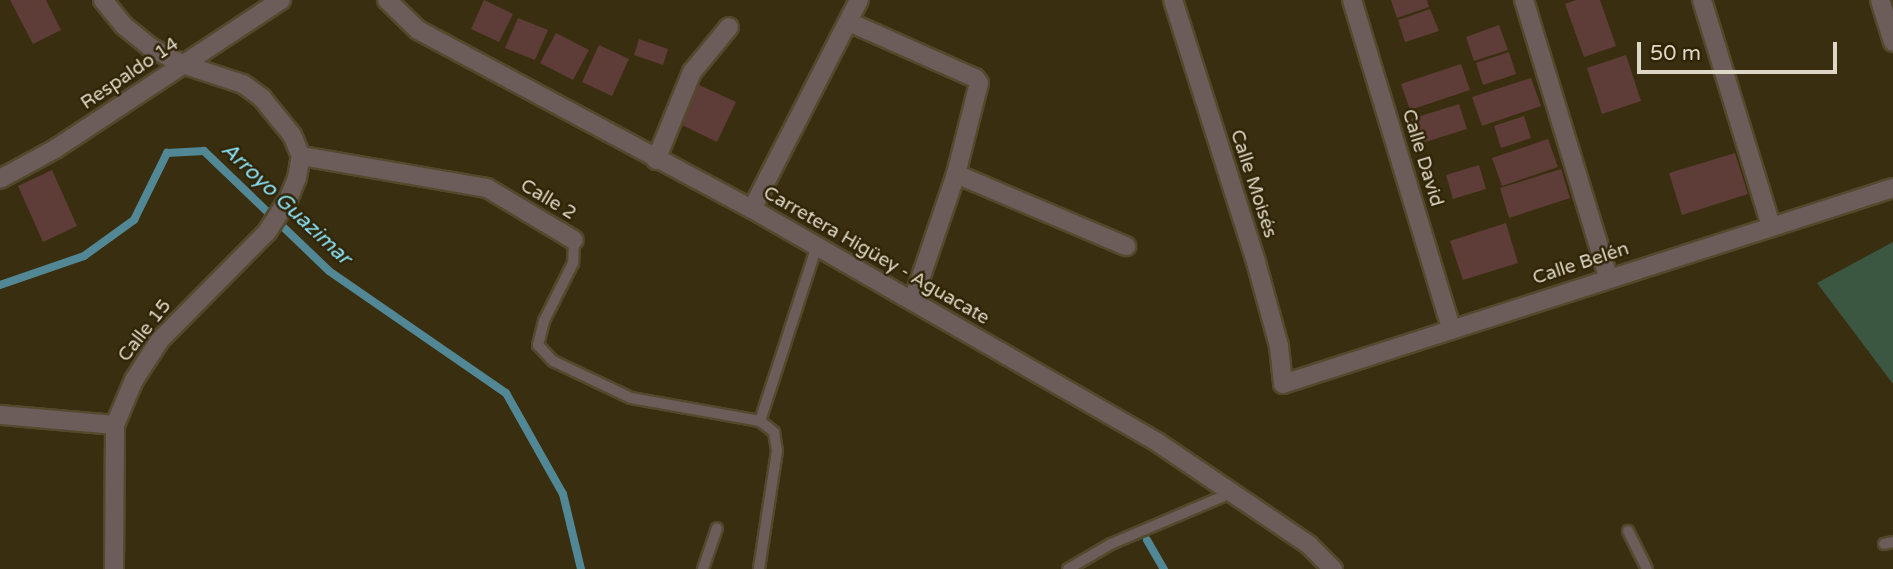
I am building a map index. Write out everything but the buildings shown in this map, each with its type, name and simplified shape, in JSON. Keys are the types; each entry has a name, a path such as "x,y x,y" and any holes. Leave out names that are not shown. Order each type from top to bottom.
{"street":[{"path":"103,0 123,25 150,47 182,64 243,84 262,98 292,135 301,156"},
{"name":"Respaldo 14","path":"0,179 55,149 281,0"},
{"name":"Carretera Higüey - Aguacate","path":"387,0 418,30 656,160 752,209 1157,442 1309,545 1333,569"},
{"path":"752,209 859,0"},
{"name":"Calle Moisés","path":"1173,0 1256,262 1279,346 1283,384"},
{"name":"Calle David","path":"1352,0 1451,328"},
{"path":"1524,0 1608,278"},
{"path":"1702,0 1771,226"},
{"path":"1880,0 1893,42"},
{"path":"849,22 975,78 979,83 956,174 913,300"},
{"path":"656,160 687,82 729,26"},
{"name":"Calle 15","path":"114,569 115,425 134,380 160,340 267,232 288,200 297,178 301,156"},
{"name":"Calle 2","path":"301,156 487,188 574,240"},
{"path":"956,174 1126,246"},
{"name":"Calle Belén","path":"1283,384 1893,188"},
{"path":"0,415 115,425"}],"lane":[{"name":"Calle 2","path":"574,240 573,263 544,321 538,345 552,361 631,398 760,421"},
{"path":"759,569 776,451 774,432 760,421 817,246"},
{"path":"1068,569 1111,544 1231,493"},
{"path":"703,569 717,528"},
{"path":"1628,531 1647,569"}],"green space":[{"path":"1893,242 1893,384 1817,283"}],"waterway":[{"name":"Arroyo Guazimar","path":"0,285 84,256 134,220 167,153 204,151 329,271 506,393 563,494 581,569"},
{"path":"1147,540 1164,569"}]}
